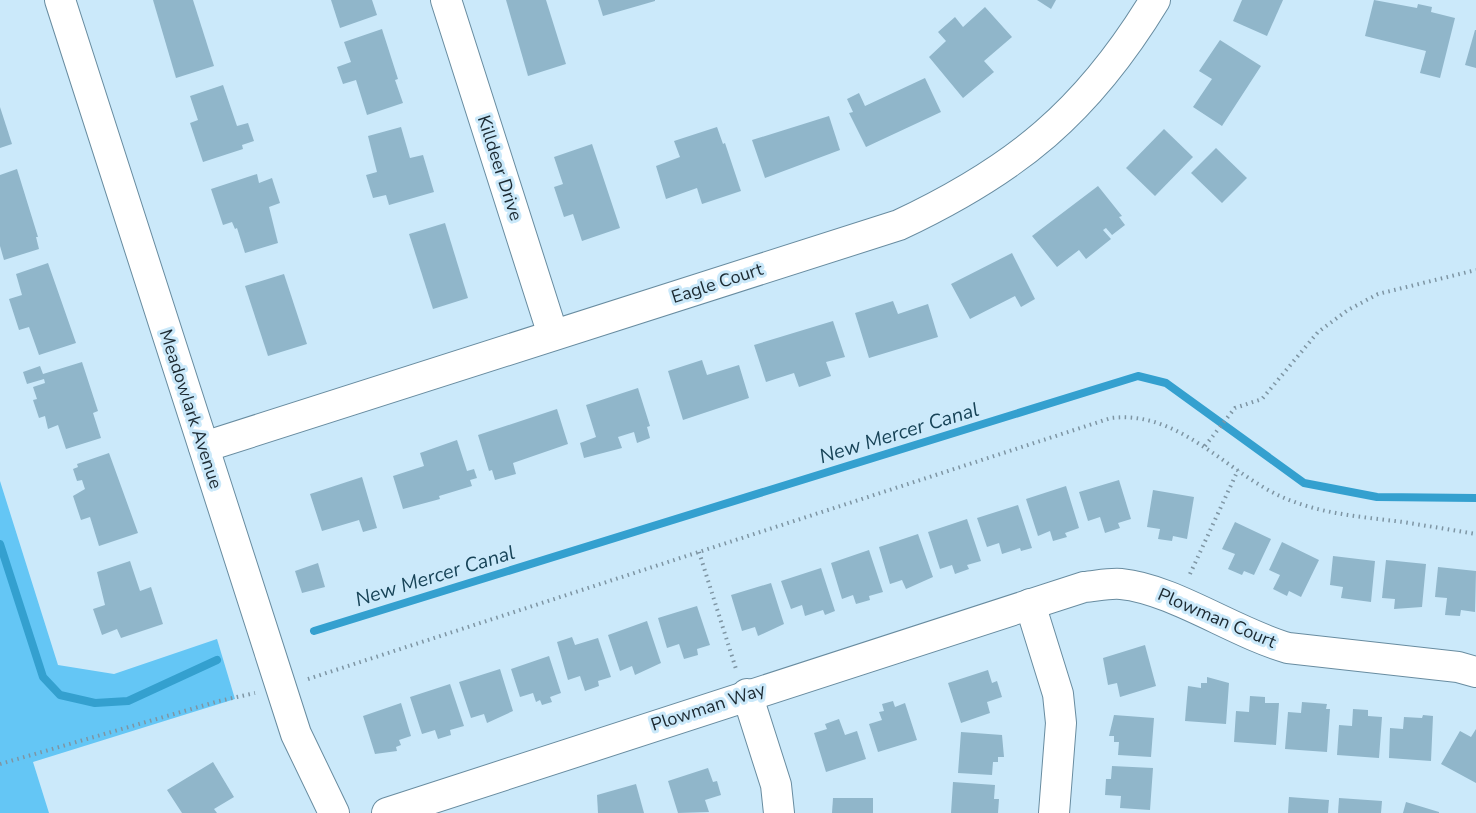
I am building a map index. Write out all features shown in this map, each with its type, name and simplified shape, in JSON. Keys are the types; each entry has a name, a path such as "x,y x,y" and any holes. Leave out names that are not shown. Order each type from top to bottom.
{"street":[{"name":"Meadowlark Avenue","path":"60,0 296,734 334,813"},
{"name":"Killdeer Drive","path":"446,0 553,335"},
{"name":"Eagle Court","path":"204,447 899,225 955,199 1007,166 1055,127 1098,81 1131,40 1155,0"},
{"name":"Plowman Court","path":"1030,604 1084,587 1120,584 1151,590 1262,641 1288,648 1458,667 1476,672"},
{"name":"Plowman Way","path":"387,813 747,694 1030,604"},
{"path":"1030,604 1058,694 1060,723 1054,813"},
{"path":"747,694 776,785 779,813"}],"path":[{"path":"1205,446 1235,408 1262,399 1318,332 1348,310 1378,294 1476,270"},
{"path":"0,764 219,700 281,688 1111,418 1130,416 1149,419 1205,446 1282,497 1345,516 1476,534"},
{"path":"1181,604 1191,572 1238,470"},
{"path":"699,552 730,655 747,694"}],"shaded area":[{"path":"0,481 58,665 114,674 217,639 235,699 33,762 49,813 0,813"}],"building":[{"path":"153,0 193,0 214,66 176,78"},
{"path":"331,0 372,0 377,15 340,28"},
{"path":"506,0 546,0 566,64 528,76"},
{"path":"598,0 655,0 655,1 603,16"},
{"path":"1037,0 1056,0 1051,9"},
{"path":"1242,0 1283,0 1267,36 1233,21"},
{"path":"1374,0 1417,8 1418,4 1432,7 1431,12 1455,18 1440,78 1420,73 1426,51 1365,36"},
{"path":"985,7 1012,37 984,61 994,72 963,98 929,57 946,41 938,32 955,17 963,27"},
{"path":"382,29 403,103 367,115 356,80 343,84 337,67 351,62 344,42"},
{"path":"1476,30 1476,68 1465,65"},
{"path":"1220,40 1261,66 1222,126 1193,107 1212,79 1199,71"},
{"path":"925,78 941,112 866,147 849,113 853,112 847,99 859,93 865,106"},
{"path":"223,85 237,126 248,123 254,141 242,145 243,149 203,162 190,123 198,120 190,96"},
{"path":"0,107 12,144 0,148"},
{"path":"829,116 840,150 765,178 752,140"},
{"path":"401,127 410,158 423,155 434,192 389,205 386,195 373,198 366,175 377,172 368,136"},
{"path":"717,127 723,144 725,143 741,191 702,204 697,188 666,199 656,166 680,157 674,141"},
{"path":"1164,129 1193,157 1155,196 1126,168"},
{"path":"592,144 620,228 582,241 573,214 564,217 554,187 563,184 554,157"},
{"path":"1216,148 1247,178 1222,203 1191,173"},
{"path":"17,169 38,237 36,237 39,249 4,260 0,246 0,175"},
{"path":"257,174 259,183 272,178 280,203 269,207 278,243 245,253 237,228 235,229 232,222 223,225 211,189"},
{"path":"1098,186 1122,216 1119,217 1125,225 1112,235 1106,228 1103,230 1111,239 1086,259 1079,250 1057,267 1032,236"},
{"path":"445,223 468,298 433,309 409,234"},
{"path":"1012,253 1035,299 1021,307 1015,296 970,319 951,284"},
{"path":"48,263 76,343 39,355 29,327 19,330 9,299 22,295 16,274"},
{"path":"284,274 307,344 268,356 245,286"},
{"path":"893,301 898,314 928,304 938,337 869,358 855,313"},
{"path":"833,321 845,357 826,362 831,376 799,387 794,373 766,382 754,345"},
{"path":"702,360 707,375 739,365 749,398 683,420 668,371"},
{"path":"82,362 98,411 93,413 101,438 66,449 58,425 48,429 45,416 39,418 33,400 37,399 33,387 45,383 44,379 27,384 23,372 40,366 43,374"},
{"path":"638,388 650,426 647,427 650,438 637,443 634,432 618,437 622,448 584,458 580,443 596,437 586,405"},
{"path":"557,409 568,444 513,463 516,474 495,480 492,470 489,471 478,435"},
{"path":"457,440 467,471 474,469 477,478 470,480 472,486 439,496 440,499 403,509 393,476 424,466 420,453"},
{"path":"109,453 138,533 99,546 90,517 81,520 73,496 85,489 82,480 77,481 73,469 78,467 77,464"},
{"path":"362,477 377,528 363,532 359,520 322,531 310,494"},
{"path":"1119,480 1131,519 1118,523 1120,528 1105,533 1100,517 1088,521 1079,492"},
{"path":"1066,486 1079,528 1065,533 1067,537 1053,541 1050,531 1038,536 1026,499"},
{"path":"1153,490 1194,497 1187,539 1173,536 1172,541 1158,539 1160,529 1147,527"},
{"path":"1018,505 1032,548 1021,551 1020,548 1002,554 999,543 987,547 977,518"},
{"path":"967,519 981,561 967,565 969,569 955,574 952,565 940,569 928,532"},
{"path":"1235,522 1271,539 1254,575 1244,571 1242,575 1228,569 1235,554 1222,549"},
{"path":"918,534 933,577 906,589 902,580 890,584 879,547"},
{"path":"1282,542 1319,560 1301,597 1289,591 1287,596 1273,589 1280,575 1269,570"},
{"path":"869,550 883,592 869,596 870,600 856,604 853,595 842,599 831,563"},
{"path":"1333,556 1375,561 1371,602 1341,598 1343,587 1330,585"},
{"path":"1386,560 1426,564 1422,607 1394,609 1395,599 1382,598"},
{"path":"130,561 140,591 151,587 163,624 121,638 117,629 102,635 93,609 105,605 97,572"},
{"path":"318,563 325,587 302,593 295,571"},
{"path":"1438,567 1476,571 1475,612 1461,610 1460,616 1445,615 1447,598 1435,597"},
{"path":"821,568 835,611 825,615 823,610 805,616 802,605 791,609 781,581"},
{"path":"771,583 784,624 758,636 755,627 742,631 731,595"},
{"path":"697,606 710,645 697,649 698,655 684,659 679,644 667,648 658,618"},
{"path":"647,621 661,663 635,675 632,666 620,671 608,635"},
{"path":"572,637 575,645 598,638 611,677 598,681 599,686 585,691 580,676 568,680 557,642"},
{"path":"1145,645 1156,686 1120,697 1117,683 1108,685 1103,658"},
{"path":"549,656 561,693 550,697 552,702 542,705 540,700 536,702 533,693 520,697 511,669"},
{"path":"500,669 513,711 487,723 484,714 471,718 459,682"},
{"path":"988,670 992,683 997,681 1002,697 987,702 990,713 961,723 948,683"},
{"path":"1207,677 1229,683 1226,724 1185,721 1188,686 1201,688 1201,683 1207,683"},
{"path":"450,684 464,726 450,730 451,735 438,739 435,730 422,734 410,697"},
{"path":"1250,696 1265,697 1265,703 1279,703 1276,745 1234,742 1236,711 1249,712"},
{"path":"893,701 895,707 905,703 917,740 878,752 869,724 882,720 879,712 884,711 882,704"},
{"path":"1302,702 1327,704 1326,709 1330,709 1327,752 1285,749 1288,712 1301,713"},
{"path":"401,703 411,736 399,740 401,745 396,747 397,751 375,754 363,716"},
{"path":"1353,709 1368,710 1368,716 1382,717 1379,758 1337,755 1339,725 1352,726"},
{"path":"1114,715 1154,718 1151,757 1118,755 1119,742 1114,742 1114,736 1109,736"},
{"path":"1423,715 1433,716 1431,761 1389,758 1390,728 1403,729 1404,717 1422,718"},
{"path":"839,719 845,735 857,731 866,759 826,772 814,733 827,729 825,724"},
{"path":"1476,729 1476,783 1441,764 1460,731 1471,737"},
{"path":"961,732 1002,735 1004,757 998,757 998,762 993,762 992,775 958,773"},
{"path":"213,762 234,797 214,809 217,813 182,813 167,790"},
{"path":"1112,766 1153,768 1150,810 1120,808 1121,796 1105,795 1106,779 1111,779"},
{"path":"708,768 713,782 717,781 721,795 705,800 709,812 678,813 668,781"},
{"path":"953,782 995,785 994,799 999,799 998,813 951,813"},
{"path":"636,784 644,813 598,813 597,795"},
{"path":"1289,797 1329,800 1328,813 1288,813"},
{"path":"833,798 873,798 873,813 832,813"},
{"path":"1339,798 1382,801 1381,813 1338,813"},
{"path":"1406,802 1439,812 1439,813 1403,813"}],"waterway":[{"name":"New Mercer Canal","path":"314,631 1138,376 1166,383 1304,483 1377,497 1476,498"},
{"name":"New Mercer Canal","path":"0,544 43,677 60,695 95,703 128,701 217,660"}]}
